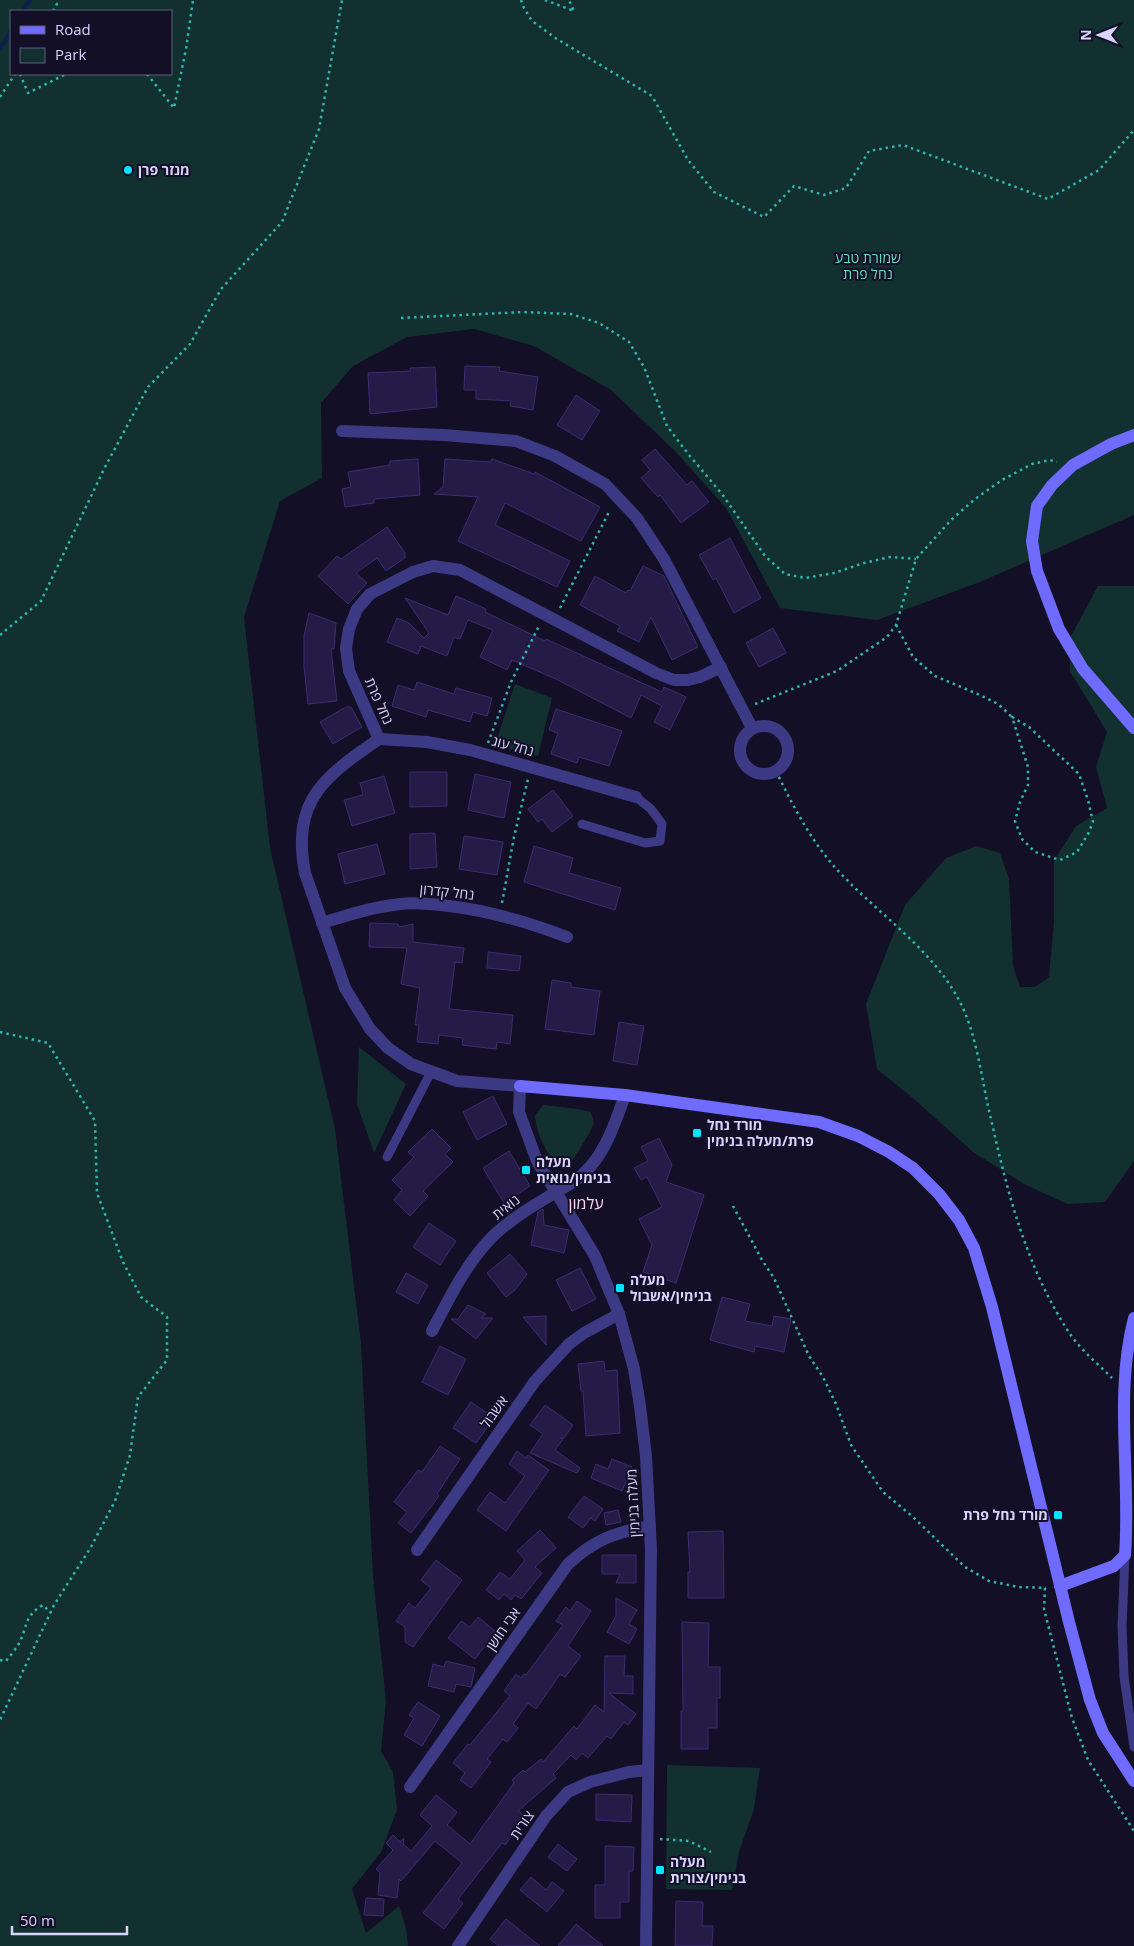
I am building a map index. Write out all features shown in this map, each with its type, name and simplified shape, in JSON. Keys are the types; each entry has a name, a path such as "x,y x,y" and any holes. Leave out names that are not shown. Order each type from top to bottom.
{"street":[{"path":"342,431 444,435 516,441 555,456 605,484 637,518 664,559 752,728"},
{"path":"1134,436 1111,444 1073,466 1052,485 1036,506 1032,541 1037,571 1059,629 1083,669 1134,728"},
{"name":"נחל פרת","path":"520,1086 457,1080 411,1064 388,1048 370,1029 345,988 322,923 305,873 301,854 301,834 306,813 316,792 331,774 379,739 349,671 346,648 349,629 357,610 370,594 413,572 433,566 460,570 634,663 674,680 700,677 721,667"},
{"path":"768,726 776,728 782,734 788,750 782,765 776,771 761,774 747,768 742,762 740,755 741,739 752,728 768,726"},
{"name":"נחל עוג","path":"379,739 427,742 484,754 636,797"},
{"name":"נחל קדרון","path":"322,923 378,907 402,903 429,903 500,914 567,936"},
{"path":"520,1086 625,1095 819,1122 858,1136 889,1152 913,1168 939,1194 958,1220 974,1248 985,1284 1090,1700 1103,1733 1134,1780"},
{"name":"מעלה בנימין","path":"520,1086 520,1112 526,1134 537,1161 595,1256 619,1314 634,1369 640,1406 646,1456 650,1526 651,1598 646,1946"},
{"name":"נואית","path":"432,1331 462,1274 480,1250 516,1216 574,1181 595,1160 612,1133 625,1095"},
{"name":"אשבול","path":"417,1550 534,1380 569,1344 584,1333 619,1314"},
{"path":"1060,1586 1114,1566 1125,1555 1125,1392 1129,1338 1134,1318"},
{"name":"אבי חושן","path":"410,1787 568,1564 586,1548 605,1537 650,1526"},
{"name":"צורית","path":"458,1946 546,1816 568,1792 590,1782 629,1772 648,1770"}],"lane":[{"path":"582,824 645,843 660,841 662,824 651,809 636,797"},
{"path":"387,1157 431,1072"},
{"path":"1125,1555 1122,1626 1124,1676 1134,1747"}],"path":[{"path":"148,75 174,108 186,49 193,0"},
{"path":"0,635 41,601 105,467 148,387 190,344 221,289 282,222 319,129 342,0"},
{"path":"521,0 532,21 557,39 652,96 688,160 714,192 764,217 794,186 824,195 846,188 869,151 903,145 1048,199 1099,170 1134,130"},
{"path":"545,0 574,11 569,0"},
{"path":"0,97 14,75"},
{"path":"20,75 28,93 64,75"},
{"path":"402,318 523,312 572,314 599,323 629,342 644,367 667,426 689,456 722,494 765,556 785,574 805,578 834,573 890,557 916,559"},
{"path":"742,710 837,671 887,637 896,624 916,559 951,520 975,498 1002,480 1032,464 1050,460 1073,466"},
{"path":"484,754 511,682 617,497"},
{"path":"896,624 914,657 935,676 998,704 1012,717 1029,727 1079,774 1093,822 1077,852 1060,860 1035,852 1022,839 1015,820 1020,802 1028,785 1028,767 1012,717"},
{"path":"500,914 514,837 531,766"},
{"path":"776,771 794,810 813,840 845,878 916,945 942,976 962,1006 975,1045 991,1120 1014,1210 1029,1258 1071,1336 1125,1392"},
{"path":"0,1032 48,1043 95,1121 98,1193 124,1262 140,1297 166,1317 166,1360 138,1397 130,1455 115,1501 91,1546 50,1613 0,1720"},
{"path":"733,1206 762,1260 774,1278 809,1356 823,1377 836,1404 851,1445 883,1492 912,1516 965,1568 989,1581 1018,1587 1046,1588 1060,1586"},
{"path":"1043,1579 1046,1588 1044,1609 1072,1718 1088,1760 1134,1831"},
{"path":"0,1660 6,1661 18,1645 25,1623 31,1613 43,1605 50,1613"},
{"path":"647,1838 690,1841 711,1852"}],"green space":[{"name":"שמורת טבע נחל פרת","path":"0,0 1134,0 1134,515 980,582 877,620 780,608 726,508 676,452 611,390 534,346 474,329 407,337 353,366 321,403 322,478 280,501 244,617 270,848 335,1129 361,1343 373,1576 386,1701 381,1751 393,1772 397,1810 381,1852 352,1889 366,1933 399,1906 406,1928 408,1946 0,1946"},
{"path":"1098,586 1134,586 1134,1161 1105,1202 1067,1204 1024,1184 973,1152 914,1099 877,1069 866,1004 905,905 946,858 976,846 1000,853 1009,879 1013,965 1020,987 1035,987 1049,977 1054,921 1054,861 1076,826 1107,808 1096,767 1107,732 1070,671 1070,638"},
{"path":"515,684 552,698 538,756 495,745"},
{"path":"359,1047 406,1084 374,1153 357,1104"},
{"path":"543,1105 591,1112 594,1123 590,1132 573,1160 565,1166 557,1166 545,1148 540,1136 535,1116"},
{"path":"667,1765 760,1768 754,1809 739,1852 732,1890 666,1889"}],"building":[{"path":"465,366 500,367 499,371 538,377 533,410 510,406 511,401 476,399 476,390 464,390"},
{"path":"435,367 437,407 370,414 368,373 411,371 410,368"},
{"path":"576,395 600,411 582,440 557,425"},
{"path":"655,449 687,485 692,481 709,502 681,523 660,495 658,497 641,478 650,470 642,460"},
{"path":"418,459 420,495 374,499 374,503 345,507 342,489 351,487 348,472 390,465 390,461"},
{"path":"445,459 491,462 492,459 534,474 535,472 600,507 581,541 505,503 495,525 570,561 557,587 458,541 478,497 434,494 443,487"},
{"path":"387,527 405,553 405,558 386,571 377,558 356,573 367,583 348,604 318,576 337,556 341,559"},
{"path":"730,538 761,598 734,613 716,578 713,580 699,555"},
{"path":"643,566 664,576 698,647 672,660 651,617 639,642 617,631 620,626 580,605 595,576 626,593 628,590 630,591"},
{"path":"456,596 486,609 485,612 545,641 546,639 662,692 664,687 686,697 670,730 654,722 662,706 641,695 631,718 556,679 512,660 507,670 480,657 493,630 468,620 460,639 454,637 447,656 421,646 418,654 387,642 397,618 409,623 424,638 429,633 405,598 448,615"},
{"path":"309,613 336,623 334,649 331,649 337,701 308,704 304,667 304,636"},
{"path":"773,628 786,653 759,667 746,643"},
{"path":"417,682 454,694 456,688 492,698 487,716 473,712 470,722 428,710 426,717 392,706 398,685 414,690"},
{"path":"346,707 351,707 362,727 333,744 320,722"},
{"path":"556,709 622,731 609,766 579,757 577,763 551,754 558,733 549,730"},
{"path":"410,772 447,772 447,806 410,807"},
{"path":"475,774 511,782 504,818 468,810"},
{"path":"384,776 395,813 352,826 344,800 363,795 360,783"},
{"path":"553,790 573,816 552,832 542,819 538,822 528,809"},
{"path":"435,833 437,867 410,869 410,834"},
{"path":"464,836 503,842 497,875 459,869"},
{"path":"377,844 385,874 345,884 338,854"},
{"path":"534,846 573,858 569,873 621,888 615,910 524,882"},
{"path":"370,923 398,924 399,927 413,924 413,942 464,948 462,963 455,962 449,1009 513,1015 510,1044 497,1042 496,1049 462,1045 463,1038 439,1035 438,1044 417,1042 419,1025 415,1025 420,988 401,984 407,948 369,947"},
{"path":"488,952 521,956 519,971 487,968"},
{"path":"552,980 571,983 571,987 600,991 594,1035 545,1029"},
{"path":"619,1022 644,1026 637,1065 613,1061"},
{"path":"493,1096 507,1124 477,1140 463,1112"},
{"path":"432,1129 451,1148 445,1154 453,1162 423,1191 428,1196 410,1216 394,1200 402,1190 392,1180 414,1157 408,1152"},
{"path":"659,1138 672,1165 666,1182 704,1195 676,1283 643,1272 652,1245 639,1219 662,1207 647,1177 641,1180 634,1168 648,1161 641,1147"},
{"path":"509,1151 530,1186 504,1203 483,1168"},
{"path":"543,1209 544,1225 569,1230 564,1253 531,1245 538,1212"},
{"path":"429,1223 456,1241 440,1265 413,1247"},
{"path":"510,1254 527,1274 515,1290 506,1297 487,1273"},
{"path":"580,1268 596,1299 572,1311 556,1280"},
{"path":"406,1273 428,1285 418,1304 396,1292"},
{"path":"722,1297 750,1304 745,1321 772,1326 774,1316 791,1319 784,1352 755,1346 754,1352 710,1340"},
{"path":"468,1305 486,1314 481,1318 493,1318 476,1339 451,1319 458,1319"},
{"path":"546,1316 546,1345 523,1317"},
{"path":"440,1346 466,1359 448,1395 422,1382"},
{"path":"604,1361 605,1371 617,1370 620,1433 586,1436 583,1391 581,1391 578,1364"},
{"path":"471,1402 494,1418 476,1443 453,1428"},
{"path":"545,1405 573,1425 564,1438 560,1438 563,1439 555,1450 580,1468 577,1473 530,1453 543,1434 530,1425"},
{"path":"440,1446 460,1459 437,1494 439,1496 411,1533 398,1523 407,1512 394,1502 418,1470 422,1472"},
{"path":"517,1451 526,1458 528,1455 549,1470 506,1531 477,1510 490,1492 505,1503 525,1476 509,1464"},
{"path":"612,1459 632,1467 622,1491 591,1478 596,1464 608,1469"},
{"path":"584,1496 603,1509 595,1521 591,1518 583,1528 568,1517"},
{"path":"618,1510 621,1522 606,1525 604,1513"},
{"path":"540,1530 556,1548 535,1567 542,1573 521,1599 515,1595 511,1600 504,1594 499,1600 486,1590 500,1572 510,1579 525,1560 517,1551"},
{"path":"723,1531 724,1598 688,1598 688,1572 690,1572 688,1532"},
{"path":"602,1555 636,1555 636,1583 616,1583 620,1574 602,1574"},
{"path":"436,1560 462,1580 413,1647 405,1642 405,1627 396,1621 409,1603 415,1608 431,1588 421,1580"},
{"path":"616,1598 637,1610 629,1624 637,1629 629,1644 607,1632 616,1616"},
{"path":"577,1601 591,1611 568,1646 581,1656 565,1677 560,1674 536,1709 528,1703 513,1724 518,1728 507,1742 503,1739 487,1759 491,1762 471,1788 460,1780 465,1773 453,1763 510,1696 504,1691 516,1674 521,1678 524,1674 526,1675 563,1625 556,1621 566,1607 570,1611"},
{"path":"478,1617 496,1632 475,1659 448,1638 461,1621 470,1627"},
{"path":"682,1622 709,1623 708,1667 720,1667 720,1698 717,1698 717,1728 708,1728 708,1749 681,1749 681,1711 683,1711"},
{"path":"605,1656 625,1656 624,1676 633,1676 633,1694 609,1693 636,1714 628,1725 624,1722 611,1739 607,1736 588,1758 582,1753 576,1760 571,1755 553,1774 556,1778 518,1811 526,1817 505,1845 502,1843 458,1899 463,1903 444,1929 423,1913 462,1863 435,1841 401,1881 399,1879 397,1898 378,1895 380,1873 376,1869 393,1850 386,1843 393,1835 400,1842 404,1838 403,1844 411,1851 432,1826 420,1815 436,1795 457,1812 447,1825 470,1844 514,1783 512,1780 523,1770 525,1772 541,1759 543,1762 574,1726 577,1729 595,1705 604,1712"},
{"path":"446,1661 475,1668 471,1687 456,1684 454,1692 428,1686 433,1664 444,1667"},
{"path":"418,1702 440,1716 422,1746 404,1735 414,1718 409,1715"},
{"path":"596,1794 632,1795 631,1822 596,1820"},
{"path":"558,1844 577,1859 567,1871 548,1857"},
{"path":"605,1846 634,1847 633,1871 629,1871 629,1902 620,1902 620,1918 595,1918 595,1885 605,1885"},
{"path":"531,1877 546,1890 552,1882 564,1891 547,1912 520,1890"},
{"path":"366,1898 384,1899 383,1916 364,1915"},
{"path":"676,1901 703,1902 702,1926 713,1926 712,1946 675,1946"},
{"path":"506,1919 540,1946 499,1946 490,1939"},
{"path":"576,1924 603,1946 558,1946"}],"waterway":[{"name":"נחל פרת","path":"24,10 30,0"},
{"name":"נחל פרת","path":"0,49 10,33"}],"place":[{"name":"מנזר פרן","path":"128,170"},
{"name":"מורד נחל פרת/מעלה בנימין","path":"697,1133"},
{"name":"מעלה בנימין/נואית","path":"526,1170"},
{"name":"מעלה בנימין/אשבול","path":"620,1288"},
{"name":"מורד נחל פרת","path":"1058,1515"},
{"name":"מעלה בנימין/צורית","path":"660,1870"}],"district":[{"name":"עלמון","path":"586,1203"}]}
